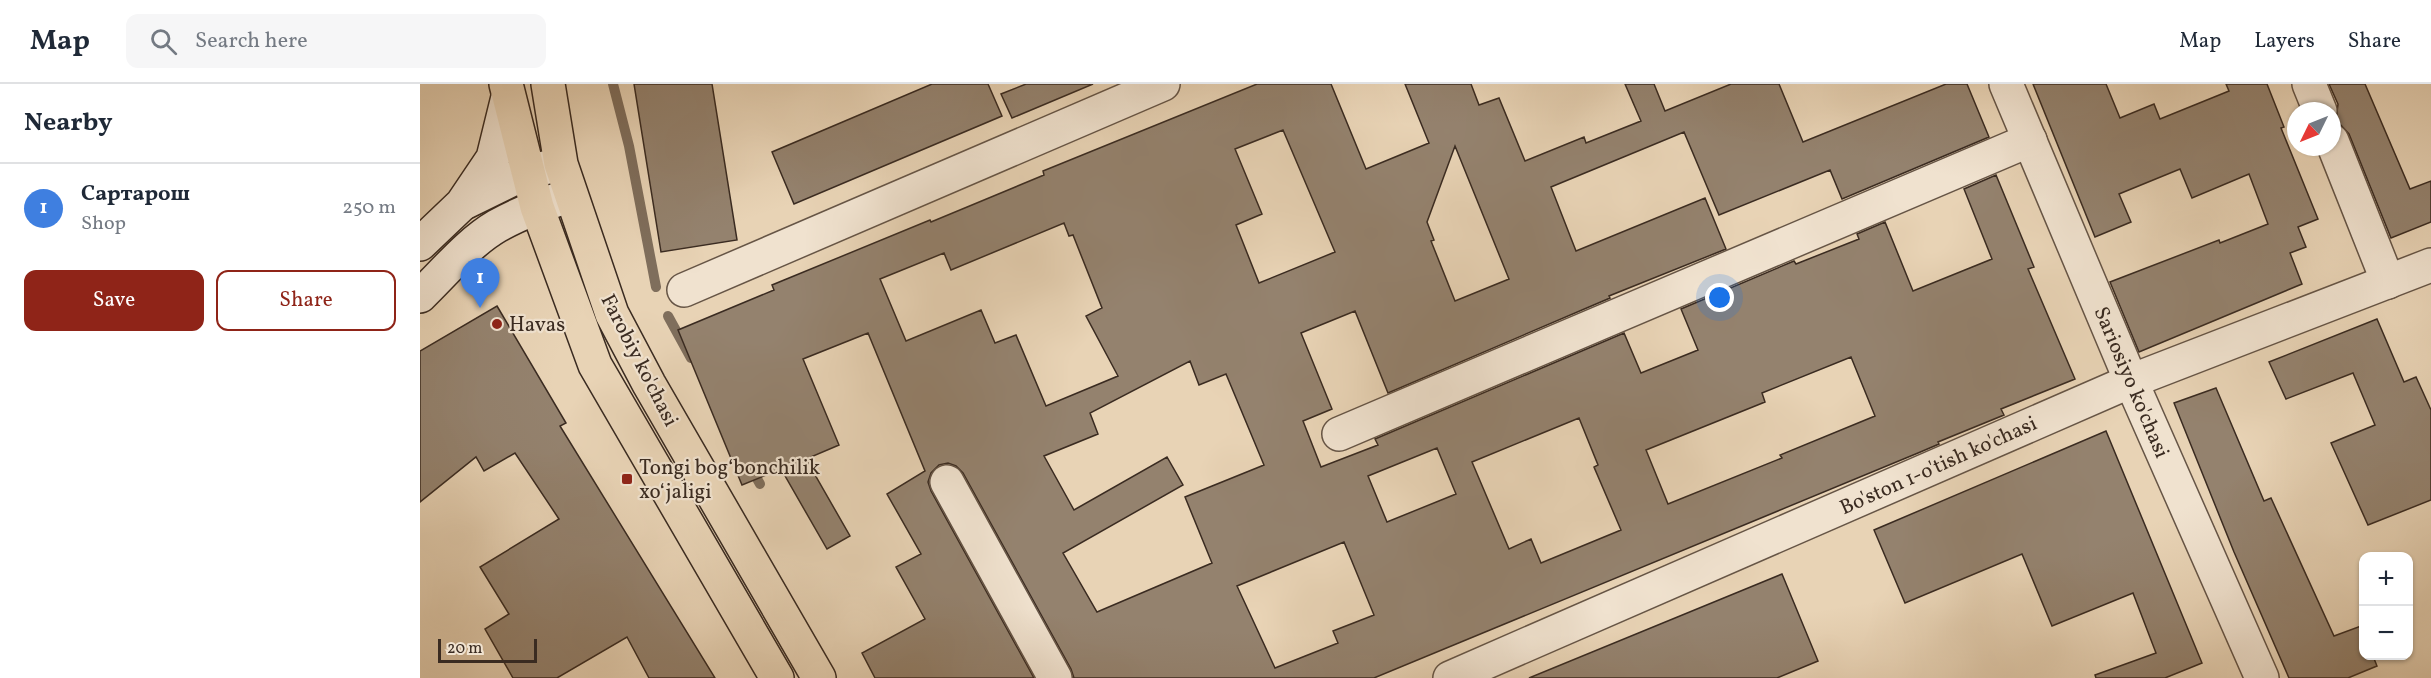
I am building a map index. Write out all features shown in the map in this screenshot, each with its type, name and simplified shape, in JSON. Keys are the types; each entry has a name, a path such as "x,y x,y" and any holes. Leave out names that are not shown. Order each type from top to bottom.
{"main road":[{"name":"Farobiy ko'chasi","path":"548,84 561,164 612,314 655,394 819,678"},
{"name":"Farobiy ko'chasi","path":"507,91 537,207 595,365 777,678"}],"street":[{"path":"684,290 1163,84"},
{"name":"Sariosiyo ko'chasi","path":"2006,84 2131,381 2262,678"},
{"path":"2309,84 2316,102"},
{"path":"420,244 462,204 494,158 507,91"},
{"path":"1339,434 2030,140"},
{"path":"2338,156 2388,282"},
{"path":"462,204 527,172 561,164"},
{"path":"420,296 495,227 537,207 570,195"},
{"name":"Bo'ston 1-o'tish ko'chasi","path":"1450,678 2131,381 2431,265"},
{"path":"947,482 1055,678"}],"building":[{"path":"634,84 712,84 737,240 661,252"},
{"path":"932,84 988,84 1002,116 794,204 772,152"},
{"path":"1026,84 1093,84 1012,118 1001,94"},
{"path":"1257,84 1331,84 1366,169 1429,143 1405,84 1471,84 1479,105 1499,98 1525,161 1584,137 1586,143 1641,121 1625,84 1654,84 1665,111 1731,84 1779,84 1803,142 1946,84 1967,84 1989,137 1842,199 1830,170 1719,215 1684,132 1551,187 1576,251 1705,198 1726,249 1609,296 1610,298 1388,393 1355,311 1301,333 1332,409 1303,421 1321,467 1378,445 1375,439 1624,333 1641,373 1698,350 1681,309 1794,261 1796,264 1859,239 1857,234 1885,222 1913,291 1992,259 1964,189 1996,175 2034,267 2028,269 2075,379 2001,409 2004,415 1938,442 1939,444 1918,453 1374,678 1074,678 963,473 956,466 948,463 939,465 931,473 928,482 931,491 1034,678 875,678 862,653 925,619 896,567 921,554 887,494 925,471 868,333 803,359 839,445 806,459 850,536 827,549 781,469 742,485 678,330 774,290 772,285 1044,175 1043,171","holes":["1283,130 1335,252 1259,283 1236,225 1262,214 1235,149","1455,146 1509,279 1455,301 1431,241 1434,240 1427,222","1064,223 1069,236 1073,235 1102,308 1086,316 1118,376 1046,406 1016,335 995,343 981,310 906,341 880,279 944,253 951,270","1851,357 1875,416 1780,455 1782,458 1668,504 1646,450 1765,402 1762,393","1190,361 1199,385 1226,374 1264,465 1185,497 1212,563 1097,612 1063,553 1183,485 1167,457 1074,510 1044,456 1098,434 1090,413","1579,418 1598,465 1594,467 1621,530 1541,563 1531,539 1509,549 1472,462","1437,448 1456,494 1387,522 1368,476","1344,542 1374,615 1333,631 1338,643 1275,668 1237,586"]},
{"path":"2033,84 2106,84 2120,118 2154,104 2160,119 2229,91 2226,84 2267,84 2284,127 2281,128 2287,143 2287,156 2292,156 2318,219 2298,227 2306,247 2290,253 2302,284 2139,352 2110,282 2219,240 2220,243 2268,224 2249,174 2192,198 2180,169 2119,194 2131,222 2095,237"},
{"path":"2329,84 2365,84 2410,189 2431,181 2431,222 2391,238 2349,134 2341,125 2341,102 2337,102"},
{"path":"497,306 566,423 560,426 715,678 649,678 627,637 557,678 513,678 485,629 509,614 480,567 559,519 515,453 484,471 476,457 420,502 420,351"},
{"path":"2377,319 2404,382 2416,377 2431,410 2431,500 2368,525 2331,443 2375,425 2353,373 2286,399 2269,362"},
{"path":"2216,388 2264,501 2271,498 2334,636 2359,627 2359,660 2375,660 2377,666 2348,678 2289,678 2234,552 2174,403"},
{"path":"2106,431 2202,663 2165,678 2096,678 2095,675 2156,653 2133,593 2052,626 2022,554 1905,603 1874,530"},
{"path":"1782,574 1818,661 1777,678 1529,678"}],"waterway":[{"path":"613,84 629,146 656,287"},
{"path":"668,316 691,358"},
{"path":"750,466 760,484"}],"place":[{"name":"Сартарош","path":"480,308"},
{"name":"Havas","path":"497,324"},
{"name":"Tongi bog‘bonchilik xo‘jaligi","path":"627,479"}]}
